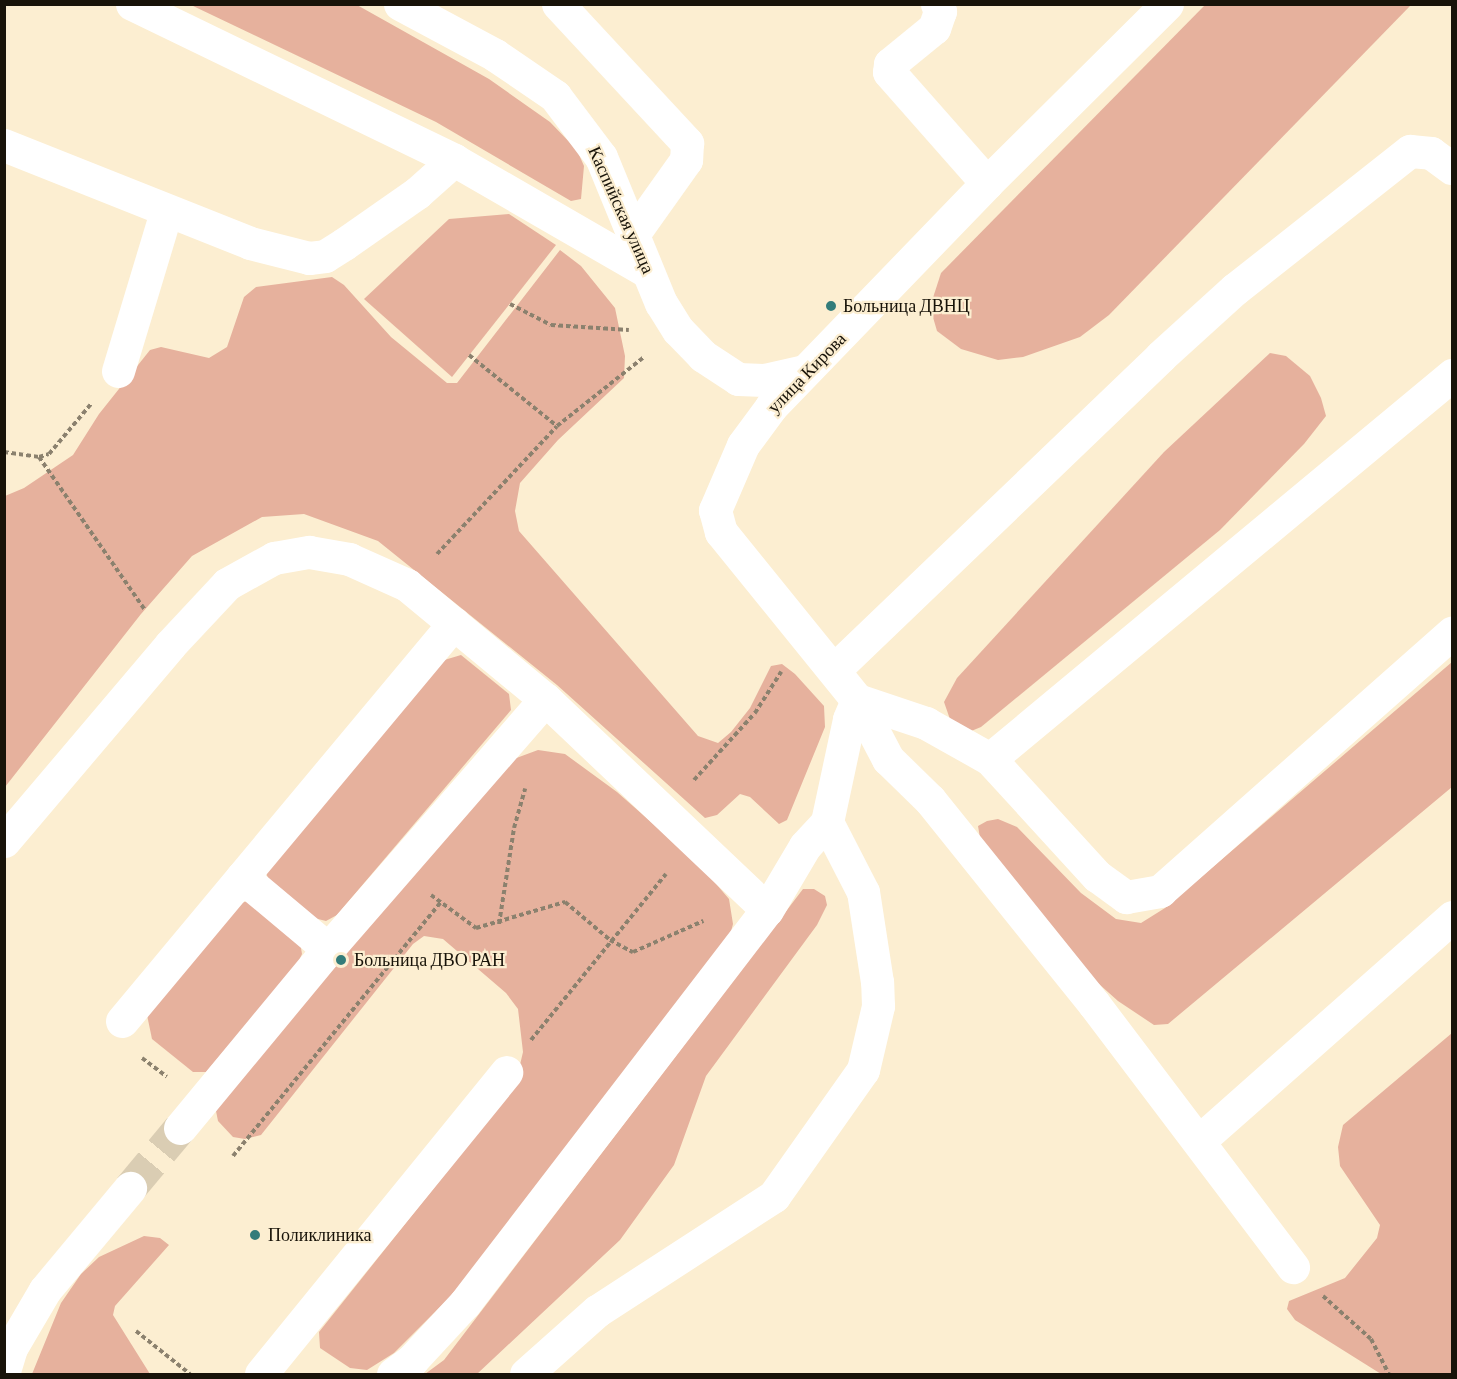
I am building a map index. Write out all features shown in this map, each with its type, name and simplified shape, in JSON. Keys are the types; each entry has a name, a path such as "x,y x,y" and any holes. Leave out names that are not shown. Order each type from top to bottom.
{"street":[{"path":"132,4 454,160 646,271"},
{"name":"Каспийская улица","path":"400,4 495,55 555,96 601,157 646,271 678,330 703,356 738,379 765,380 804,372"},
{"path":"558,4 687,143 686,160 632,236"},
{"path":"937,4 940,11 934,28 890,64 890,72 987,183"},
{"name":"улица Кирова","path":"1167,4 987,183 877,301 804,372 743,445 715,510 721,532 857,700 888,759 930,800 1199,1141 1293,1268"},
{"path":"4,146 166,212 287,255 325,256 417,193 454,160"},
{"path":"834,670 1161,356 1235,289 1410,151 1431,153 1452,168"},
{"path":"118,371 166,212"},
{"path":"990,759 1452,375"},
{"path":"4,841 170,645 227,584 274,558 309,552 349,559 407,585 545,699 760,904"},
{"path":"122,1021 454,623"},
{"path":"393,1374 412,1360 465,1303 760,904 805,846 827,822 849,718 857,700 926,723 990,759 1097,876 1126,897 1160,891 1452,633"},
{"path":"180,1128 328,950 545,699"},
{"path":"526,1374 597,1311 774,1196 863,1070 878,1006 863,892 827,822"},
{"path":"242,877 328,950"},
{"path":"1199,1141 1452,917"},
{"path":"261,1374 506,1072"},
{"path":"4,1371 11,1348 45,1290 130,1188"}],"path":[{"path":"510,304 551,325 678,330"},
{"path":"407,585 557,426 678,330"},
{"path":"469,355 557,426"},
{"path":"4,452 39,457 49,454 118,371"},
{"path":"39,457 128,586"},
{"path":"664,812 755,713 805,636"},
{"path":"499,924 514,828 526,787"},
{"path":"506,1072 610,940 694,841"},
{"path":"434,897 476,928 499,924 565,902 610,940 633,952 760,904"},
{"path":"233,1156 441,902"},
{"path":"122,1021 117,1035 128,1048 201,1102"},
{"path":"1293,1268 1371,1339 1389,1374"},
{"path":"136,1331 190,1374"}],"shaded area":[{"path":"1206,4 1411,5 1109,315 1080,337 1023,357 998,360 961,349 937,331 930,307 941,273"},
{"path":"191,5 357,5 489,79 550,122 577,150 584,166 581,199 571,201 436,122"},
{"path":"509,214 556,245 452,377 364,299 449,219"},
{"path":"560,250 581,266 615,308 625,356 624,378 558,440 520,483 515,511 519,531 698,736 718,743 731,732 750,708 771,666 782,664 795,674 824,706 825,727 787,820 779,824 750,797 740,794 717,815 705,818 557,685 378,541 304,514 262,517 192,556 141,614 5,787 5,496 24,488 73,455 99,414 150,350 161,347 209,358 227,347 244,297 256,287 332,277 344,285 391,337 447,383 457,383"},
{"path":"1270,353 1286,356 1310,376 1321,398 1326,416 1304,444 1220,530 981,727 964,734 952,725 944,702 957,678 1164,452"},
{"path":"461,655 509,694 511,710 337,915 326,921 310,917 270,883 266,873 441,661"},
{"path":"1452,662 1452,787 1168,1024 1154,1025 1118,1001 1081,968 980,838 978,826 987,821 998,819 1017,827 1081,893 1116,919 1141,923 1165,908"},
{"path":"538,750 565,754 617,792 700,865 729,899 733,924 729,939 488,1259 394,1353 367,1370 350,1368 320,1348 319,1332 515,1086 523,1052 518,1009 506,993 443,939 424,936 413,944 261,1135 245,1139 233,1137 218,1121 216,1111 224,1094 511,760"},
{"path":"803,889 814,889 825,896 827,905 817,925 706,1076 674,1165 620,1240 477,1374 425,1374 444,1360"},
{"path":"250,900 300,942 302,954 297,965 206,1072 193,1072 152,1039 147,1015 236,905"},
{"path":"1452,1033 1452,1374 1381,1374 1295,1320 1287,1309 1289,1301 1345,1278 1377,1238 1380,1225 1340,1166 1338,1147 1343,1125"},
{"path":"144,1236 160,1238 169,1245 115,1306 113,1315 150,1374 32,1374 61,1303 81,1274 99,1257"}],"tunnel":[{"path":"130,1188 180,1128"}],"place":[{"name":"Больница ДВНЦ","path":"831,306"},
{"name":"Больница ДВО РАН","path":"341,960"},
{"name":"Поликлиника","path":"255,1235"}]}
